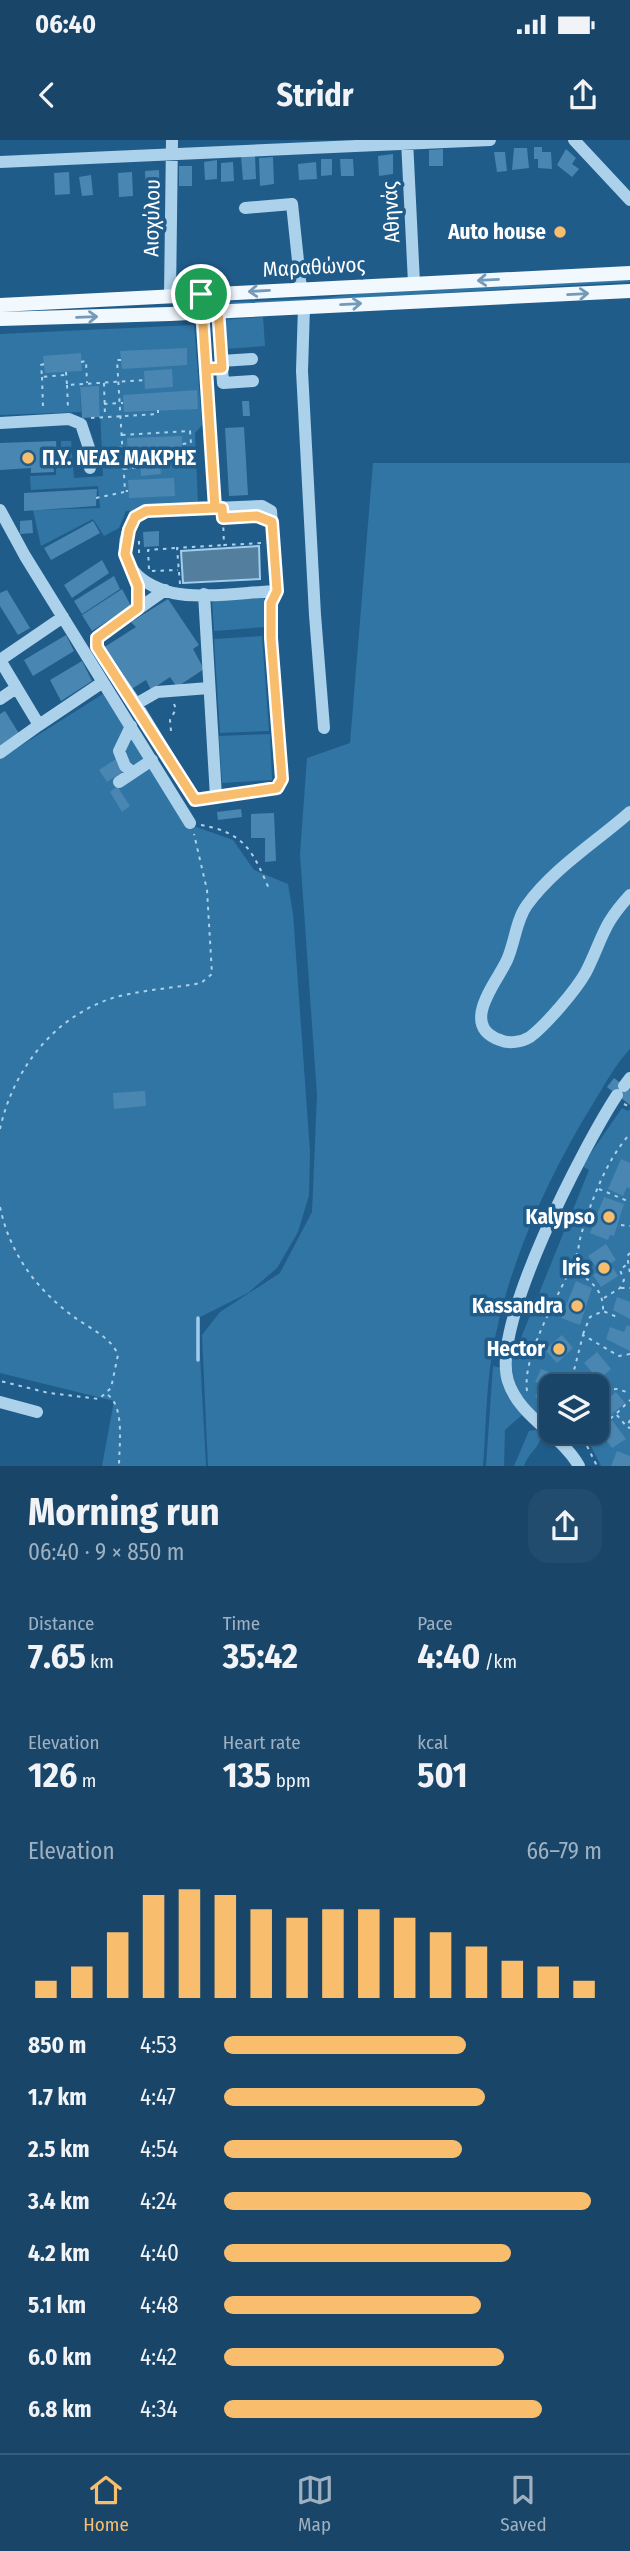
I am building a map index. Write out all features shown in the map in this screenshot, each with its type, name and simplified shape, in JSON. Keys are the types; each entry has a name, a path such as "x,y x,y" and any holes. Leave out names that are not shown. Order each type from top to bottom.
{"main road":[{"name":"Μαραθώνος","path":"0,305 630,273"},
{"name":"Μαραθώνος","path":"0,319 203,318 303,307 630,292"}],"street":[{"name":"Αισχύλου","path":"170,296 172,140"},
{"path":"0,162 490,140"},
{"path":"574,140 630,200"},
{"name":"Αθηνάς","path":"407,142 414,283"},
{"path":"245,208 292,204 301,289"},
{"path":"217,293 223,383 253,382"},
{"path":"201,294 215,508"},
{"path":"303,307 302,371 314,615 324,728"},
{"path":"206,369 252,359"},
{"path":"0,423 69,419 80,424 86,433 90,468"},
{"path":"166,590 97,638 97,647 195,800 261,793 277,788 282,779 271,614 271,603 277,591 271,511 262,506 140,513 131,524 126,542 127,564 138,576 166,590 204,594 277,591"},
{"path":"0,510 190,823"},
{"path":"138,576 138,608"},
{"path":"204,594 216,797"},
{"path":"39,725 0,660 63,617"},
{"path":"0,752 103,682"},
{"path":"0,699 16,688"},
{"path":"136,704 157,692 209,688"},
{"path":"131,726 119,751 125,766 132,772"},
{"path":"119,782 152,760"},
{"path":"630,812 526,906 508,959 485,999 481,1023 489,1034 500,1041 517,1042 530,1037 585,974 600,933 630,895"},
{"path":"579,1466 571,1452 519,1401 507,1379 507,1355 520,1297 556,1206 570,1174 624,1086"},
{"path":"0,1402 37,1412"},
{"path":"571,1452 573,1466"}],"path":[{"path":"96,498 126,491 117,360 121,360"},
{"path":"82,362 86,361 87,383"},
{"path":"44,364 41,365 44,419"},
{"path":"42,377 66,373 69,419 158,414 158,410"},
{"path":"67,385 145,380"},
{"path":"103,382 105,417"},
{"path":"104,404 122,403"},
{"path":"121,436 190,431 191,443 182,444"},
{"path":"101,449 127,447"},
{"path":"57,452 72,451"},
{"path":"123,469 141,467"},
{"path":"224,545 223,518 231,517"},
{"path":"138,530 138,576"},
{"path":"178,570 149,571 148,550 264,543"},
{"path":"177,548 180,587"},
{"path":"168,691 176,709 170,720 171,732"},
{"path":"0,1129 13,1084 52,1034 97,1004 117,997 201,983 212,974 207,890 190,823 216,828 237,836 253,854 271,891"},
{"path":"527,1393 528,1371 571,1268 599,1189 619,1146 630,1135"},
{"path":"599,1189 630,1202"},
{"path":"0,1208 11,1243 25,1268 45,1293 115,1347 118,1362 107,1394 99,1399 88,1400 0,1381"},
{"path":"621,1225 630,1226"},
{"path":"630,1253 627,1264 630,1273"},
{"path":"604,1298 620,1288 624,1280 620,1270 627,1264"},
{"path":"571,1268 597,1288 604,1298 603,1311"},
{"path":"620,1288 630,1288"},
{"path":"559,1296 564,1298"},
{"path":"573,1374 590,1317 603,1311 617,1317"},
{"path":"583,1335 619,1356 630,1354"},
{"path":"609,1389 630,1393"},
{"path":"107,1394 113,1399 118,1415 119,1466"},
{"path":"609,1420 630,1399"},
{"path":"617,1414 629,1427"},
{"path":"629,1427 630,1420"},
{"path":"584,1444 597,1466"}],"shaded area":[{"path":"630,279 630,282 231,305 230,302 323,298 399,289"},
{"path":"263,317 265,346 224,349 222,320"},
{"path":"194,325 202,425 195,433 198,506 126,511 119,528 104,536 93,519 41,546 33,510 100,508 98,486 31,490 30,476 56,475 56,466 61,465 61,441 71,441 74,478 103,476 99,387 80,388 81,412 0,415 0,334"},
{"path":"373,463 630,463 630,1049 610,1075 560,1161 518,1256 492,1354 483,1466 208,1466 202,1335 220,1312 280,1273 312,1212 317,1095 300,854 307,758 350,743"},
{"path":"259,546 260,579 183,583 181,551"},
{"path":"264,595 265,627 214,631 212,598"},
{"path":"262,636 269,731 220,733 214,639"},
{"path":"103,694 185,823 233,840 254,870 288,884 293,914 310,1152 309,1195 298,1232 277,1268 248,1293 198,1318 206,1466 102,1466 114,1401 0,1373 0,759"},
{"path":"270,734 272,780 222,783 219,736"},
{"path":"622,1108 628,1111 630,1109 630,1466 601,1466 590,1444 609,1444 609,1374 539,1374 539,1416 522,1398 512,1371 512,1360 589,1170 582,1166"},
{"path":"493,1366 502,1368 523,1414 505,1430 504,1466 486,1466"},
{"path":"529,1431 539,1432 537,1446 524,1466 514,1466"}],"building":[{"path":"534,147 542,147 542,152 551,152 552,169 538,168 538,159 534,159"},
{"path":"514,148 527,148 529,168 512,170"},
{"path":"443,149 443,166 429,166 429,150"},
{"path":"566,149 576,158 572,164 579,169 572,177 557,165"},
{"path":"494,152 505,152 507,171 497,172"},
{"path":"393,154 393,174 379,176 378,156"},
{"path":"255,155 256,179 243,180 241,156"},
{"path":"273,157 274,184 260,186 259,158"},
{"path":"321,159 332,159 332,175 321,176"},
{"path":"340,159 353,159 354,176 341,176"},
{"path":"217,160 217,179 205,180 204,162"},
{"path":"233,162 234,181 221,182 221,163"},
{"path":"316,162 317,179 299,180 298,164"},
{"path":"179,166 192,166 192,186 179,186"},
{"path":"159,170 160,198 146,198 145,171"},
{"path":"69,172 70,194 55,195 54,173"},
{"path":"132,172 133,196 119,197 118,173"},
{"path":"91,175 93,195 82,196 79,177"},
{"path":"187,348 187,365 122,369 120,351"},
{"path":"81,353 82,371 45,373 43,356"},
{"path":"172,369 173,387 145,389 144,371"},
{"path":"99,386 100,417 82,418 80,387"},
{"path":"197,390 198,409 124,412 123,395"},
{"path":"242,401 249,401 250,416 243,416"},
{"path":"244,427 248,495 229,496 225,428"},
{"path":"182,436 182,454 128,456 127,438"},
{"name":"Π.Υ. ΝΕΑΣ ΜΑΚΡΗΣ","path":"56,441 57,464 53,464 54,472 31,473 31,468 0,470 0,443"},
{"path":"160,459 161,474 141,476 140,461"},
{"path":"174,478 175,496 129,498 128,480"},
{"path":"97,489 96,506 24,511 24,493"},
{"path":"32,520 33,533 20,534 20,521"},
{"path":"93,521 100,533 51,560 44,548"},
{"path":"159,531 159,546 144,547 143,532"},
{"path":"102,560 109,573 72,598 64,585"},
{"path":"114,576 120,589 82,614 74,601"},
{"path":"122,589 131,606 92,631 82,615"},
{"path":"7,590 30,628 18,635 0,606 0,593"},
{"path":"168,599 199,645 193,649 204,669 177,687 170,677 151,690 146,680 130,690 103,648 136,627 131,622"},
{"path":"66,635 74,651 33,676 24,660"},
{"path":"82,661 92,681 61,701 50,680"},
{"path":"5,711 20,735 0,747 0,714"},
{"path":"116,759 124,771 107,782 99,770"},
{"path":"117,786 130,806 122,812 110,792"},
{"path":"241,809 242,817 218,820 217,812"},
{"path":"274,813 276,861 265,862 265,838 251,838 251,814"},
{"path":"614,1078 630,1090 630,1105 607,1087"},
{"path":"145,1091 146,1106 114,1109 113,1093"},
{"path":"621,1159 630,1163 630,1189 627,1187 623,1196 608,1189"},
{"name":"Kalypso","path":"604,1197 624,1204 614,1236 610,1235 608,1240 590,1233"},
{"name":"Iris","path":"606,1244 616,1260 610,1264 618,1276 601,1287 593,1275 599,1271 588,1256"},
{"name":"Kassandra","path":"576,1281 592,1288 580,1325 561,1318"},
{"path":"617,1297 630,1302 630,1319 613,1310"},
{"path":"627,1325 630,1326 630,1351 606,1339 610,1327 624,1332"},
{"name":"Hector","path":"562,1335 573,1348 557,1363 545,1350"},
{"path":"597,1352 611,1369 606,1374 594,1374 584,1363"},
{"path":"541,1369 554,1374 539,1374 539,1383 535,1382"},
{"path":"616,1392 625,1403 609,1417 609,1393 611,1396"},
{"path":"612,1420 626,1439 612,1448 609,1444 609,1422"},
{"path":"617,1451 630,1456 630,1466 611,1466"}],"waterway":[{"path":"198,1318 198,1360"}],"place":[{"name":"Auto house","path":"560,232"},
{"name":"Π.Υ. ΝΕΑΣ ΜΑΚΡΗΣ","path":"28,458"},
{"name":"Kalypso","path":"609,1217"},
{"name":"Iris","path":"604,1268"},
{"name":"Kassandra","path":"577,1306"},
{"name":"Hector","path":"559,1349"}],"route":[{"path":"201,294 215,508 146,511 135,517 129,530 125,554 138,586 138,608 101,632 97,638 97,647 195,800 261,793 277,788 282,779 271,638 271,603 277,591 272,522 257,516 223,518 222,508 215,508 206,369 222,368 217,293 201,294"}]}
